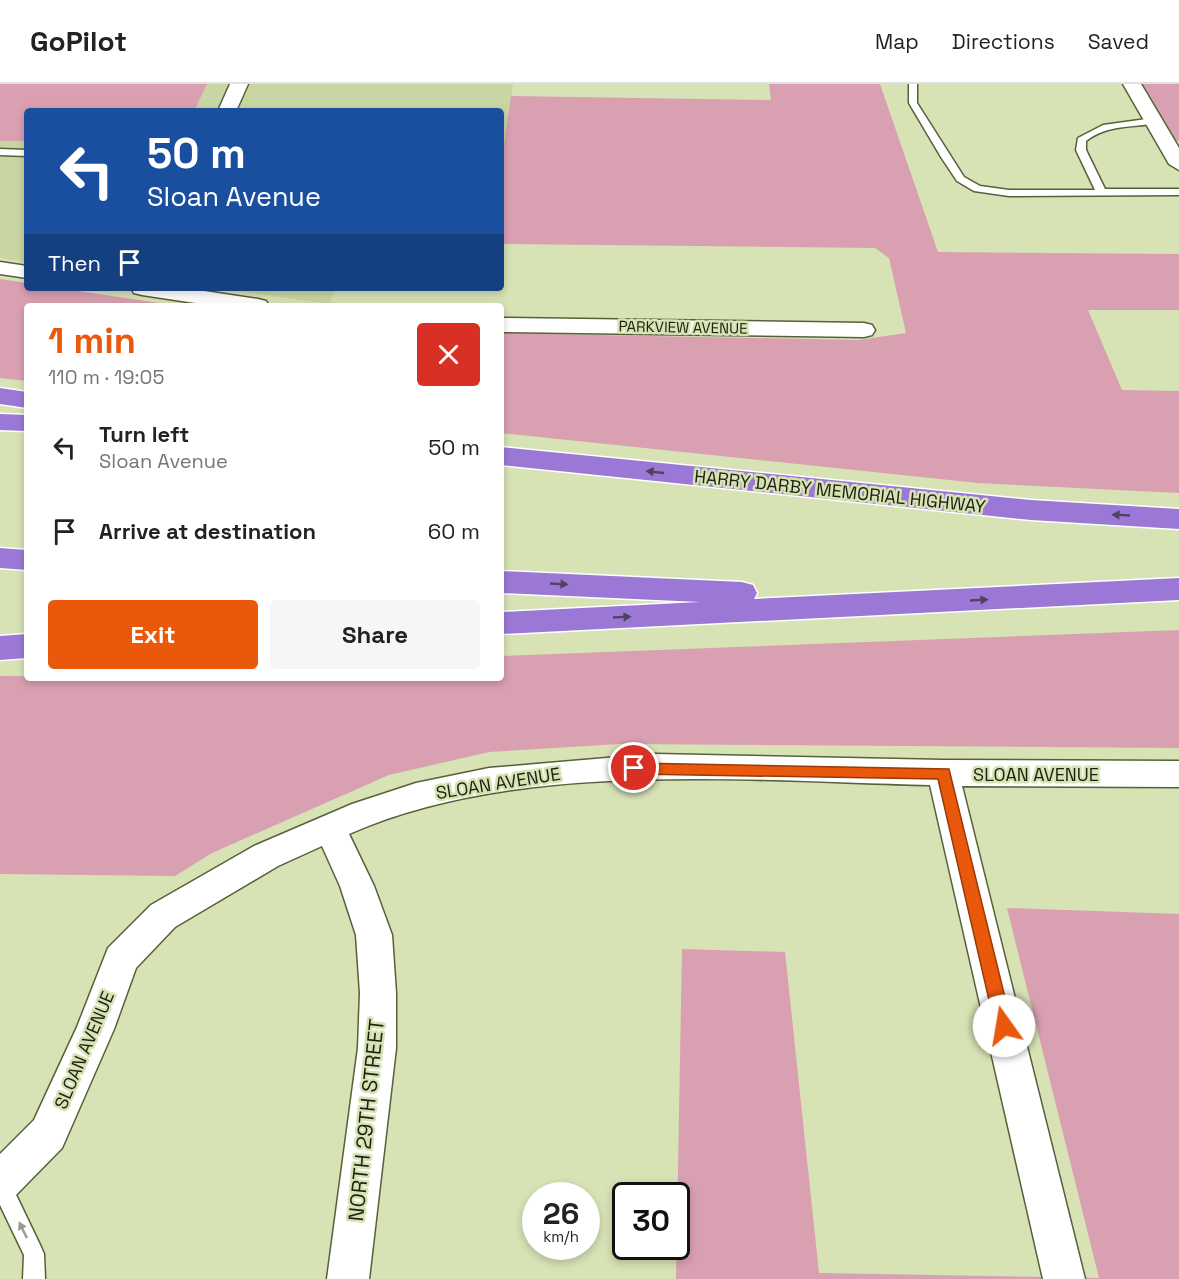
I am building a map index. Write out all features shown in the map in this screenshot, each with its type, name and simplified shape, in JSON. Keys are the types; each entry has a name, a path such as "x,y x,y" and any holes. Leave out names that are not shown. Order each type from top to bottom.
{"highway":[{"path":"0,396 24,400"},
{"path":"0,422 24,423"},
{"name":"HARRY DARBY MEMORIAL HIGHWAY","path":"504,456 1031,510 1179,519"},
{"path":"0,558 24,560"},
{"path":"504,582 920,603"},
{"path":"504,623 1179,589"},
{"path":"0,648 24,646"}],"street":[{"path":"228,108 239,84"},
{"path":"1132,84 1179,164"},
{"path":"0,268 24,272"},
{"path":"161,291 239,303"},
{"name":"PARKVIEW AVENUE","path":"504,325 864,330"},
{"name":"SLOAN AVENUE","path":"0,1183 48,1134 95,1029 121,959 163,916 266,856 329,827 416,796 530,775 654,767 944,773 1179,774"},
{"path":"944,773 1064,1279"},
{"name":"NORTH 29TH STREET","path":"329,827 357,886 374,935 378,993 377,1048 348,1279"}],"lane":[{"path":"913,84 913,103 960,179 977,189 1009,193 1179,192"},
{"path":"1101,192 1081,150 1081,140 1089,133 1109,125 1154,121"},
{"path":"0,152 24,153"},
{"path":"0,1183 34,1254 34,1279"}],"shaded area":[{"path":"0,84 513,84 504,145 504,108 24,108 24,262 0,258"},
{"path":"0,84 207,84 195,108 24,108 24,141 0,141"},
{"path":"769,84 880,84 938,252 1179,254 1179,310 1088,310 1122,390 1179,391 1179,493 978,483 504,433 504,333 859,340 906,333 889,258 875,248 504,244 504,144 511,96 771,100"},
{"path":"1140,84 1179,84 1179,141 1174,140"},
{"path":"0,279 24,283 24,291 78,291 159,303 24,303 24,381 0,378"},
{"path":"237,291 334,291 330,303"},
{"path":"1179,630 1179,748 620,744 489,752 389,775 212,853 175,876 0,874 0,676 24,676 24,681 504,681 504,656"},
{"path":"1007,908 1179,914 1179,1279 676,1279 676,1260 690,1260 690,1182 678,1182 682,949 785,952 819,1273 1099,1278"}],"route":[{"path":"634,768 944,773 1004,1026"}]}
